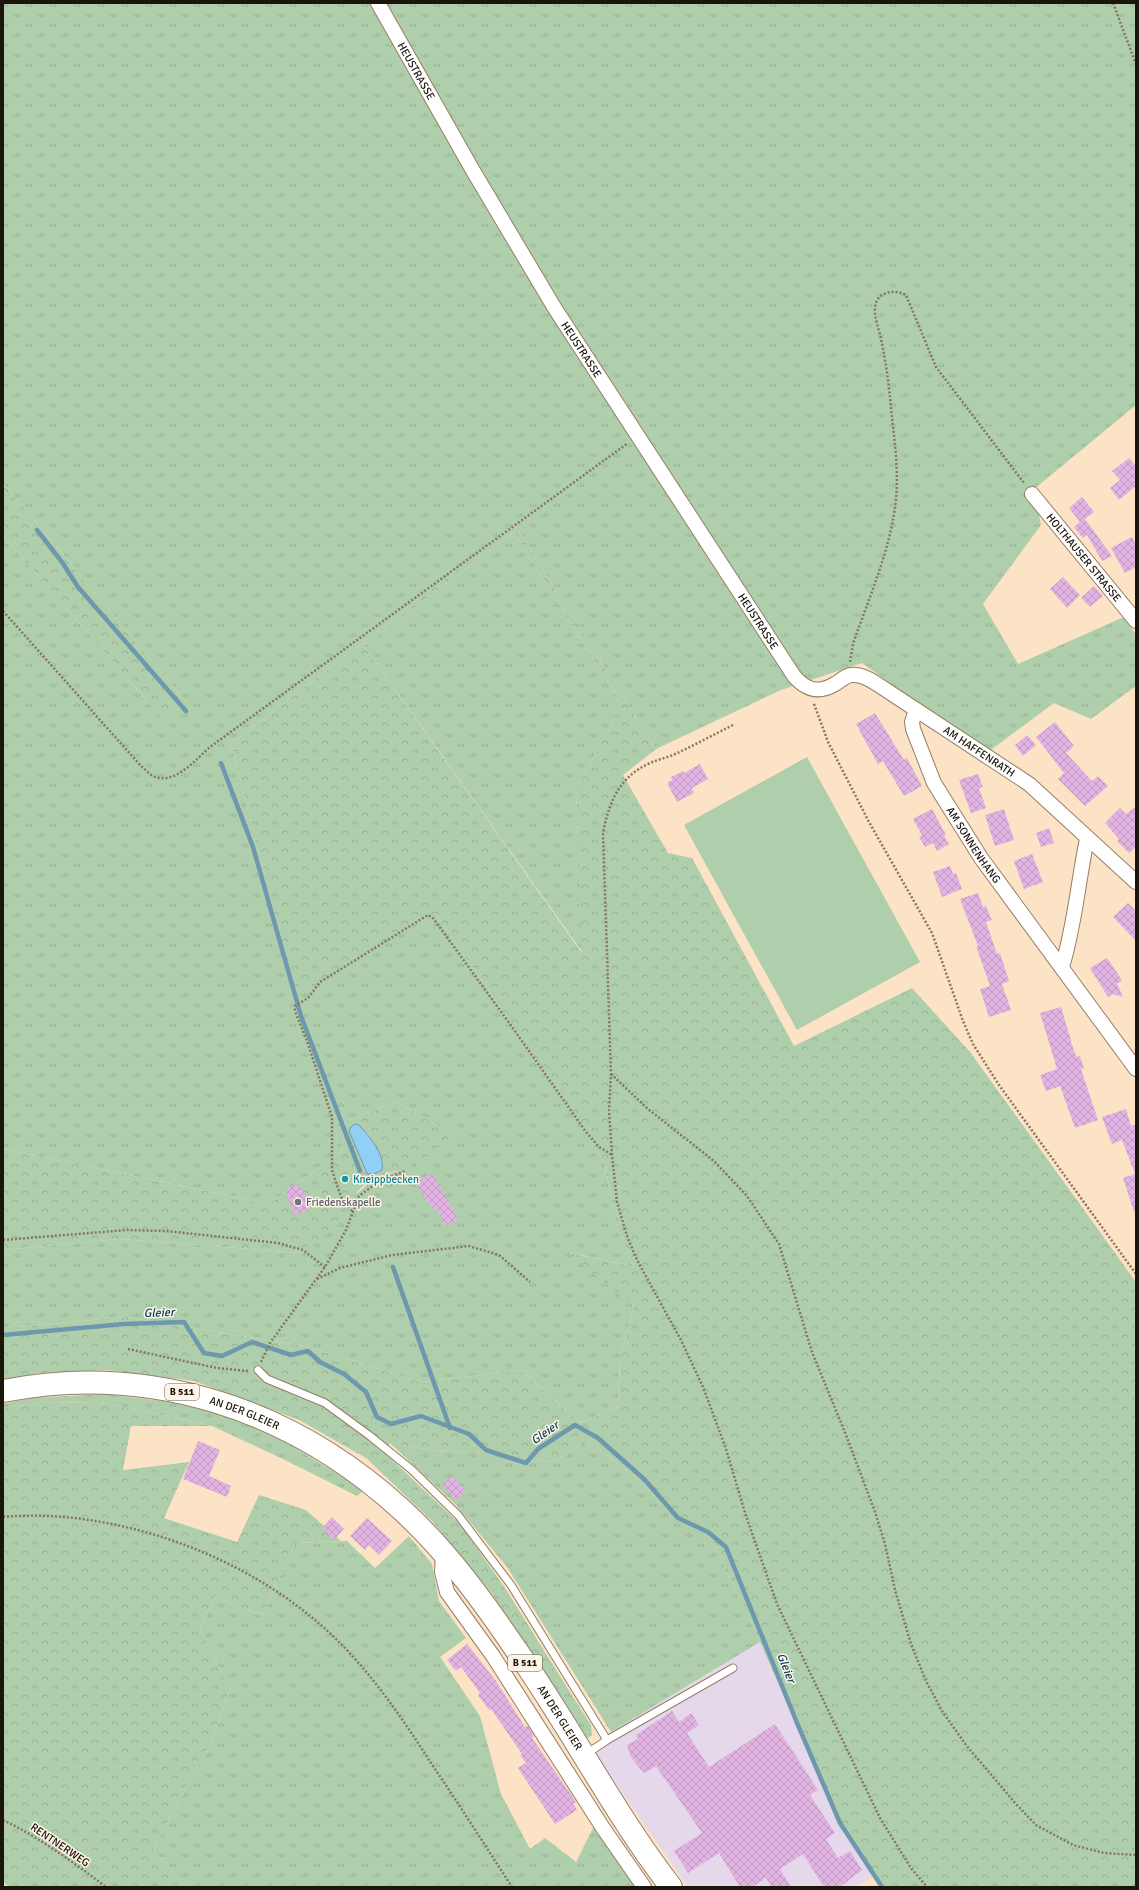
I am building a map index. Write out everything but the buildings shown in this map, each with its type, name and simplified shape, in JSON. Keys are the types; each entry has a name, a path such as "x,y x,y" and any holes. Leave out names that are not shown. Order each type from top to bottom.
{"main road":[{"name":"AN DER GLEIER","path":"3,1391 54,1383 102,1382 128,1384 196,1395 248,1412 280,1426 347,1464 403,1511 443,1553 480,1598 522,1658 608,1797 671,1887"}],"street":[{"name":"HEUSTRASSE","path":"378,3 472,169 554,307 787,667 805,687"},
{"name":"HOLTHAUSER STRASSE","path":"1032,494 1136,621"},
{"path":"805,687 818,690 827,688 847,676"},
{"name":"AM HAFFENRATH","path":"847,676 859,676 866,678 1029,784 1136,882"},
{"name":"AM SONNENHANG","path":"916,710 912,722 913,728 934,783 984,862 1136,1069"},
{"path":"1062,967 1070,943 1079,876 1088,839"},
{"name":"AN DER GLEIER","path":"443,1553 442,1572 447,1592 493,1656 603,1828 644,1887"}],"lane":[{"path":"258,1370 267,1379 325,1403 365,1432 412,1470 458,1515 511,1585 607,1740"},
{"path":"583,1756 607,1740 733,1668"}],"path":[{"path":"1113,3 1136,64"},
{"path":"847,676 853,644 888,543 896,498 896,462 890,395 884,352 875,313 877,300 881,296 896,291 906,295 936,367 1032,494"},
{"path":"3,611 141,766 154,776 165,778 178,775 210,747 638,436"},
{"path":"805,687 828,742 869,822 932,933 963,1021 973,1044 999,1085 1136,1274"},
{"path":"733,725 672,755 650,763 630,775 614,794 607,812 603,833 612,1074 609,1111 617,1202 627,1236 637,1260 681,1340 703,1387 726,1449 746,1516 777,1604 880,1818 911,1868 927,1887"},
{"path":"352,1211 341,1197 332,1170 332,1116 307,1041 295,1011 295,1006 308,998 320,982 428,915 433,918 586,1132 599,1147 612,1155"},
{"path":"612,1074 648,1109 714,1161 747,1196 779,1244 812,1352 846,1435 875,1512 885,1544 895,1590 911,1644 926,1681 942,1711 966,1745 1016,1804 1036,1825 1073,1845 1104,1853 1136,1855"},
{"path":"265,1351 325,1267 346,1230 356,1201 363,1192 381,1180 406,1171"},
{"path":"3,1240 114,1230 166,1231 278,1243 303,1250 325,1267"},
{"path":"317,1279 340,1268 392,1255 469,1246 499,1255 530,1282"},
{"path":"128,1349 217,1368 238,1371 258,1370"},
{"path":"3,1517 58,1517 87,1519 126,1526 178,1542 223,1560 289,1600 335,1638 377,1684 400,1716 512,1887"},
{"name":"RENTNERWEG","path":"3,1820 30,1834 67,1858 106,1887"}],"shaded area":[{"path":"760,1642 840,1823 873,1877 855,1887 688,1887 596,1755 611,1732"}],"green space":[{"path":"3,3 1136,3 1136,405 1034,489 1041,525 983,604 1018,664 1124,617 1136,635 1136,686 1091,719 1054,703 988,752 862,663 781,690 656,749 515,525 231,744 296,995 435,913 586,1132 605,1164 615,1221 633,1266 570,1253 634,1306 620,1358 618,1406 581,1423 521,1370 421,1382 304,1346 126,1317 3,1328 3,1250 120,1239 300,1253 347,1216 354,1196 375,1178 403,1169 454,1134 396,1102 346,1121 341,1152 269,1204 3,1149 3,536 165,721 186,702 3,483"},
{"path":"3,483 186,702 165,721 3,536"},
{"path":"515,525 656,749 623,775 668,853 692,858 794,1046 912,988 970,1052 1136,1282 1136,1887 880,1887 840,1823 760,1642 708,1532 678,1520 639,1480 589,1441 553,1462 508,1454 431,1450 390,1443 386,1454 461,1525 505,1588 568,1689 558,1697 491,1592 432,1521 366,1458 299,1420 194,1381 108,1370 39,1373 3,1380 3,1328 126,1317 304,1346 421,1382 521,1370 581,1423 618,1406 620,1358 634,1306 569,1253 633,1266 615,1221 605,1164 586,1132 435,913 296,996 231,744","holes":["514,532 622,704 576,790 582,953 364,646"]},
{"path":"514,532 622,704 576,790 583,953 364,646"},
{"path":"807,757 920,962 797,1030 684,825"},
{"path":"396,1102 454,1134 409,1170 395,1171 386,1174 363,1186 354,1197 347,1215 341,1222 330,1232 300,1253 120,1239 3,1250 3,1149 269,1204 341,1152 346,1121","holes":["349,1131 368,1134 383,1163 368,1174"]},
{"path":"104,1394 188,1404 266,1430 364,1490 357,1496 212,1426 101,1402 40,1403 3,1408 3,1404 31,1398"},
{"path":"101,1402 212,1426 131,1426 123,1470 189,1462 164,1518 237,1542 259,1495 306,1510 341,1541 295,1543 262,1616 215,1596 200,1628 230,1690 212,1741 153,1849 186,1887 10,1887 3,1883 3,1408 40,1403"},
{"path":"589,1441 639,1480 678,1520 708,1532 760,1642 611,1732 507,1567 455,1504 390,1443 431,1450 508,1454 553,1462"},
{"path":"409,1536 432,1564 439,1601 466,1638 440,1657 480,1716 501,1794 530,1849 545,1838 576,1862 594,1826 638,1887 186,1887 153,1849 212,1741 230,1690 200,1628 215,1596 262,1616 295,1543 347,1541 375,1568"},
{"path":"568,1689 591,1725 592,1735 584,1741 558,1697"}],"water":[{"path":"355,1124 359,1125 367,1134 379,1152 382,1170 376,1173 368,1174 366,1171 349,1131"}],"waterway":[{"path":"37,530 62,562 78,587 186,711"},
{"path":"221,763 253,847 301,1016 360,1171"},
{"path":"393,1267 450,1428"},
{"name":"Gleier","path":"3,1335 124,1324 184,1322 204,1353 222,1356 252,1342 291,1355 308,1351 320,1362 344,1374 366,1392 377,1417 391,1424 421,1416 469,1434 486,1450 526,1463 538,1449 575,1425 598,1438 645,1480 678,1518 708,1532 726,1547 797,1723 840,1823 882,1887"}],"place":[{"name":"Kneippbecken","path":"345,1179"},
{"name":"Friedenskapelle","path":"298,1202"}]}
